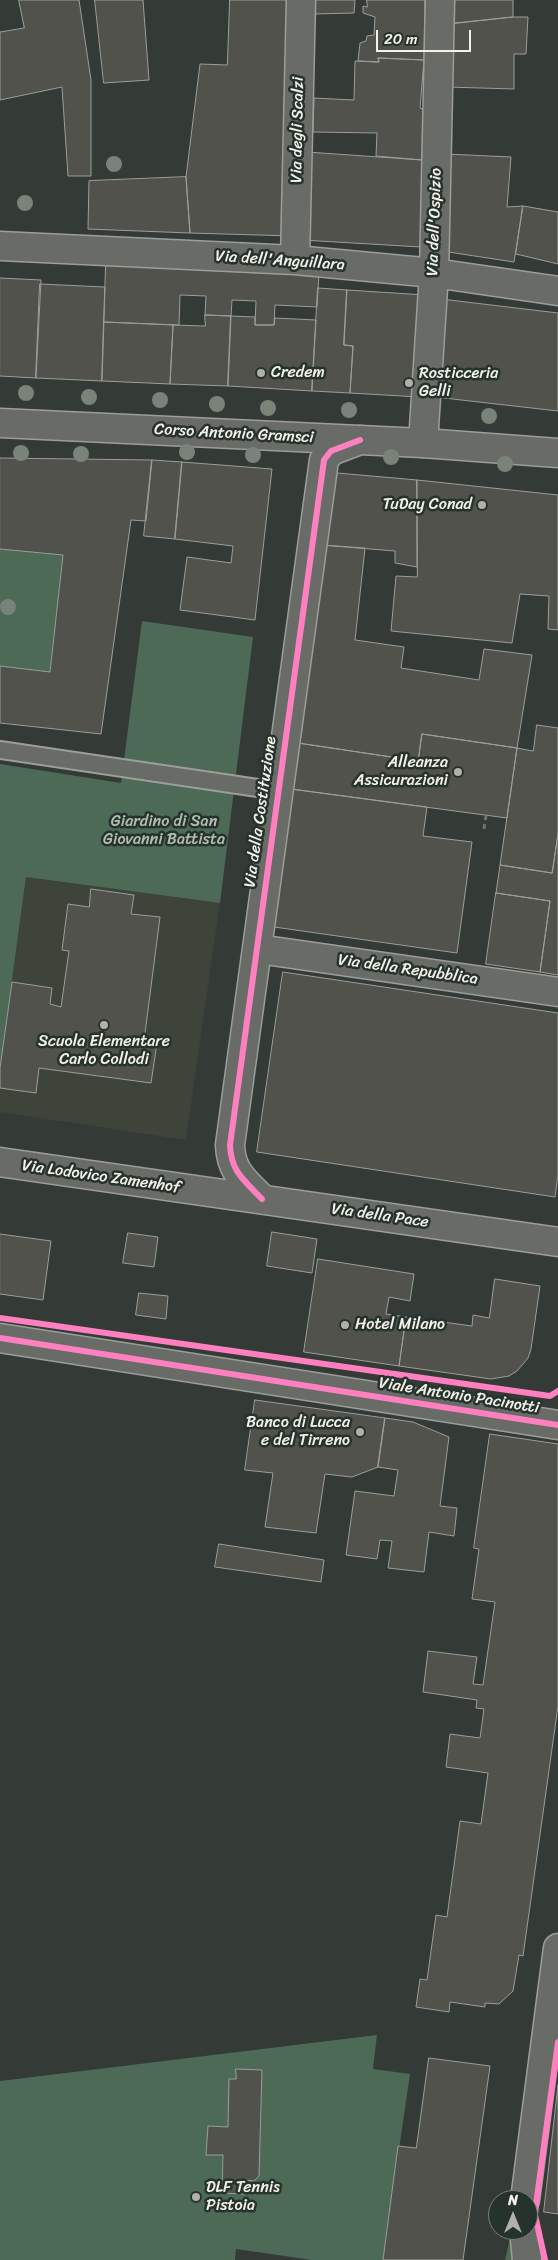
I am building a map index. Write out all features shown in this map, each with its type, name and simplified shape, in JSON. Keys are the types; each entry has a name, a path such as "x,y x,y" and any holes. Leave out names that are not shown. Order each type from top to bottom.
{"street":[{"name":"Via degli Scalzi","path":"296,260 301,0"},
{"name":"Via dell'Ospizio","path":"422,443 434,273 440,0"},
{"name":"Via dell'Anguillara","path":"0,246 296,260 434,273 558,291"},
{"name":"Corso Antonio Gramsci","path":"0,423 319,452 360,440 558,453"},
{"name":"Via della Costituzione","path":"257,1198 230,1160 230,1152 258,949 275,791 319,452"},
{"name":"Via della Repubblica","path":"258,949 558,992"},
{"name":"Via Lodovico Zamenhof","path":"0,1162 202,1192"},
{"name":"Via della Pace","path":"202,1192 257,1198 558,1242"},
{"name":"Viale Antonio Pacinotti","path":"0,1338 558,1425"},
{"path":"526,2190 558,1948"},
{"path":"525,2240 527,2260"}],"lane":[{"name":"Corso Antonio Gramsci","path":"0,430 313,444 319,452"},
{"path":"0,750 275,791"},
{"name":"Via della Costituzione","path":"257,1198 226,1169 223,1159 223,1143 275,791"}],"path":[{"path":"484,829 486,816"}],"shaded area":[{"name":"Scuola Elementare Carlo Collodi","path":"26,877 220,903 186,1140 0,1112 0,1068"}],"green space":[{"path":"0,549 63,555 50,672 0,666"},
{"name":"Giardino di San Giovanni Battista","path":"142,621 253,637 220,903 26,877 0,1068 0,764 121,783"},
{"name":"DLF Tennis Pistoia","path":"377,2035 373,2069 410,2074 383,2260 312,2260 236,2249 235,2260 0,2260 0,2081"},
{"path":"510,2240 515,2240 520,2260 505,2260"}],"building":[{"path":"19,0 79,0 91,80 91,176 68,176 62,87 0,100 0,32 24,28"},
{"path":"95,0 143,0 149,80 104,83"},
{"path":"230,0 294,0 292,236 190,233 186,177 200,64 227,65"},
{"path":"314,0 355,0 354,13 314,14"},
{"path":"367,0 425,0 424,60 378,58 379,62 358,61 360,43 366,41 367,36 374,35 375,17 363,13 363,6 367,7"},
{"path":"449,0 513,0 513,17 449,24"},
{"path":"528,17 526,54 514,54 514,89 447,87 449,24"},
{"path":"378,58 424,60 420,108 423,109 422,160 376,156 377,133 313,132 314,98 354,100 355,61 379,62"},
{"path":"307,152 422,160 421,247 302,240"},
{"path":"446,154 511,157 507,207 523,206 514,262 442,251"},
{"path":"186,177 190,233 88,229 89,181"},
{"path":"523,206 558,212 558,264 516,254"},
{"path":"106,265 319,274 317,307 275,305 274,325 255,325 256,301 232,300 231,316 205,315 206,296 180,295 179,325 104,322"},
{"path":"0,278 41,280 36,378 0,376"},
{"path":"40,284 105,287 102,381 36,378"},
{"path":"318,288 347,290 344,345 353,346 350,393 312,391"},
{"path":"347,290 425,295 419,397 350,393 353,346 344,345"},
{"path":"441,299 558,313 558,411 435,397"},
{"path":"205,315 231,316 228,386 170,384 173,325 205,326"},
{"path":"231,316 255,317 255,325 274,325 275,318 316,320 312,391 228,386"},
{"path":"104,322 173,325 170,384 102,381"},
{"path":"0,458 152,460 146,521 131,520 101,734 0,723 0,666 50,672 63,555 0,549"},
{"path":"152,460 182,462 175,539 144,536"},
{"path":"182,462 272,469 255,620 180,610 187,557 231,563 233,546 175,539"},
{"path":"326,472 417,480 417,567 395,563 395,551 321,545"},
{"path":"417,480 558,495 558,630 548,629 549,596 520,594 512,643 391,631 396,576 417,577"},
{"path":"321,545 365,548 355,640 404,647 401,668 479,680 484,649 532,655 517,748 422,734 418,761 298,743"},
{"path":"537,725 558,728 558,834 552,873 500,865 517,748 533,751"},
{"path":"422,734 517,748 507,818 291,789 298,743 418,761"},
{"path":"291,789 427,807 423,836 472,842 457,953 274,927"},
{"path":"558,834 558,975 540,972 550,901 496,893 500,865 552,873"},
{"path":"91,889 134,895 131,914 160,917 144,1041 157,1043 151,1083 39,1068 36,1093 0,1088 0,1068 12,982 52,988 50,1004 61,1007 69,951 62,950 68,904 89,907"},
{"path":"496,893 550,901 540,972 486,964"},
{"path":"283,972 558,1013 558,1175 555,1197 257,1152"},
{"path":"272,1232 317,1239 312,1273 267,1266"},
{"path":"128,1233 158,1237 154,1267 123,1263"},
{"path":"0,1234 51,1241 43,1300 0,1294"},
{"name":"Hotel Milano","path":"318,1259 414,1274 410,1301 389,1297 386,1314 406,1317 399,1366 304,1352"},
{"path":"495,1279 540,1286 531,1349 528,1358 517,1371 509,1376 491,1379 399,1366 406,1317 472,1326 473,1315 489,1318"},
{"path":"139,1293 168,1296 166,1319 136,1315"},
{"path":"255,1400 385,1418 378,1467 352,1477 325,1474 316,1533 265,1527 273,1473 245,1470"},
{"path":"385,1418 413,1422 449,1437 440,1506 457,1508 454,1536 429,1532 424,1572 388,1568 392,1541 380,1540 377,1559 346,1555 355,1491 394,1496 398,1470 378,1467"},
{"path":"490,1434 558,1444 558,1706 523,1956 519,1955 513,1991 499,2004 485,2003 485,2007 450,2002 449,2012 416,2007 420,1979 427,1980 436,1915 447,1917 460,1821 481,1824 488,1773 446,1767 450,1734 480,1738 484,1709 476,1708 477,1700 423,1692 428,1651 477,1657 473,1684 483,1685 495,1602 472,1599 479,1549 474,1548"},
{"path":"219,1544 324,1560 321,1582 215,1567"},
{"path":"429,2058 490,2066 463,2260 383,2260 398,2146 416,2148"},
{"path":"236,2069 262,2070 259,2176 254,2181 246,2180 245,2194 222,2193 223,2155 206,2155 208,2126 228,2127 229,2079 236,2079"},
{"path":"558,2085 558,2214 544,2212"}],"cycle path":[{"path":"262,1199 244,1181 236,1169 230,1145 324,460 331,451 360,440"},
{"path":"0,1318 550,1396 558,1391"},
{"path":"0,1338 558,1425"},
{"path":"545,2260 535,2215 558,2042"}],"place":[{"name":"Credem","path":"261,373"},
{"name":"Rosticceria Gelli","path":"409,383"},
{"name":"TuDay Conad","path":"482,505"},
{"name":"Alleanza Assicurazioni","path":"458,772"},
{"name":"Scuola Elementare Carlo Collodi","path":"104,1025"},
{"name":"Hotel Milano","path":"345,1325"},
{"name":"Banco di Lucca e del Tirreno","path":"360,1432"},
{"name":"DLF Tennis Pistoia","path":"196,2197"}]}
